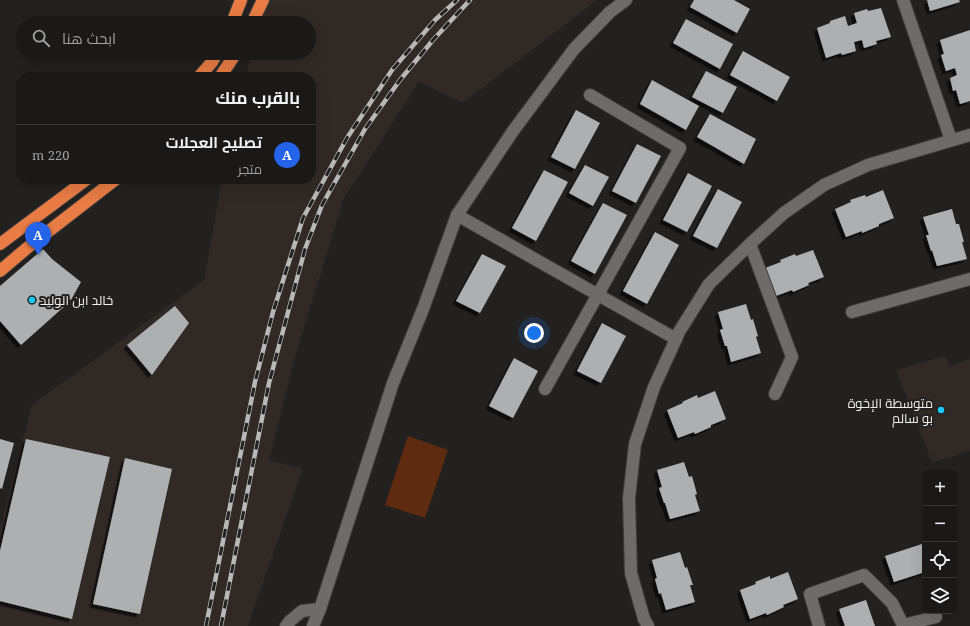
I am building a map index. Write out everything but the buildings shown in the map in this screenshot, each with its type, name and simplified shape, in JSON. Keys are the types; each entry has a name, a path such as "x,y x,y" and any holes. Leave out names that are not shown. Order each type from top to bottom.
{"highway":[{"path":"235,16 242,0"},
{"path":"255,16 263,0"},
{"path":"203,72 213,60"},
{"path":"223,72 231,60"},
{"path":"0,244 80,184"},
{"path":"0,271 110,184"}],"street":[{"path":"313,626 320,609 393,383 423,308 457,215 513,131 574,49 610,12 626,0"},
{"path":"902,0 952,140"},
{"path":"545,389 680,148 590,95"},
{"path":"648,626 644,619 631,573 629,498 635,444 654,387 679,332 709,284 784,213 824,185 868,165 970,135"},
{"path":"457,215 676,339"},
{"path":"750,244 792,357 775,394"},
{"path":"852,312 970,278"},
{"path":"819,626 810,594 864,575 892,603 903,625 936,617"},
{"path":"286,626 302,611 320,609"}],"shaded area":[{"path":"267,0 597,0 463,103 419,82 344,198 295,357 269,461 303,468 248,626 0,626 0,529 32,405 204,280 221,184 316,184 316,72 246,72 250,60 316,60 316,16 262,16"},
{"name":"متوسطة الإخوة بو سالم","path":"945,356 950,366 970,359 970,451 932,463 896,370"},
{"path":"408,436 448,450 425,518 385,505"}],"railway":[{"path":"206,626 255,382 273,312 303,218 347,138 392,70 435,20 457,0"},
{"path":"221,626 269,383 305,249 322,205 365,129 400,80 433,40 470,0"}],"place":[{"name":"تصليح العجلات","path":"38,255"},
{"name":"خالد ابن الوليد","path":"32,300"},
{"name":"متوسطة الإخوة بو سالم","path":"941,410"}]}
